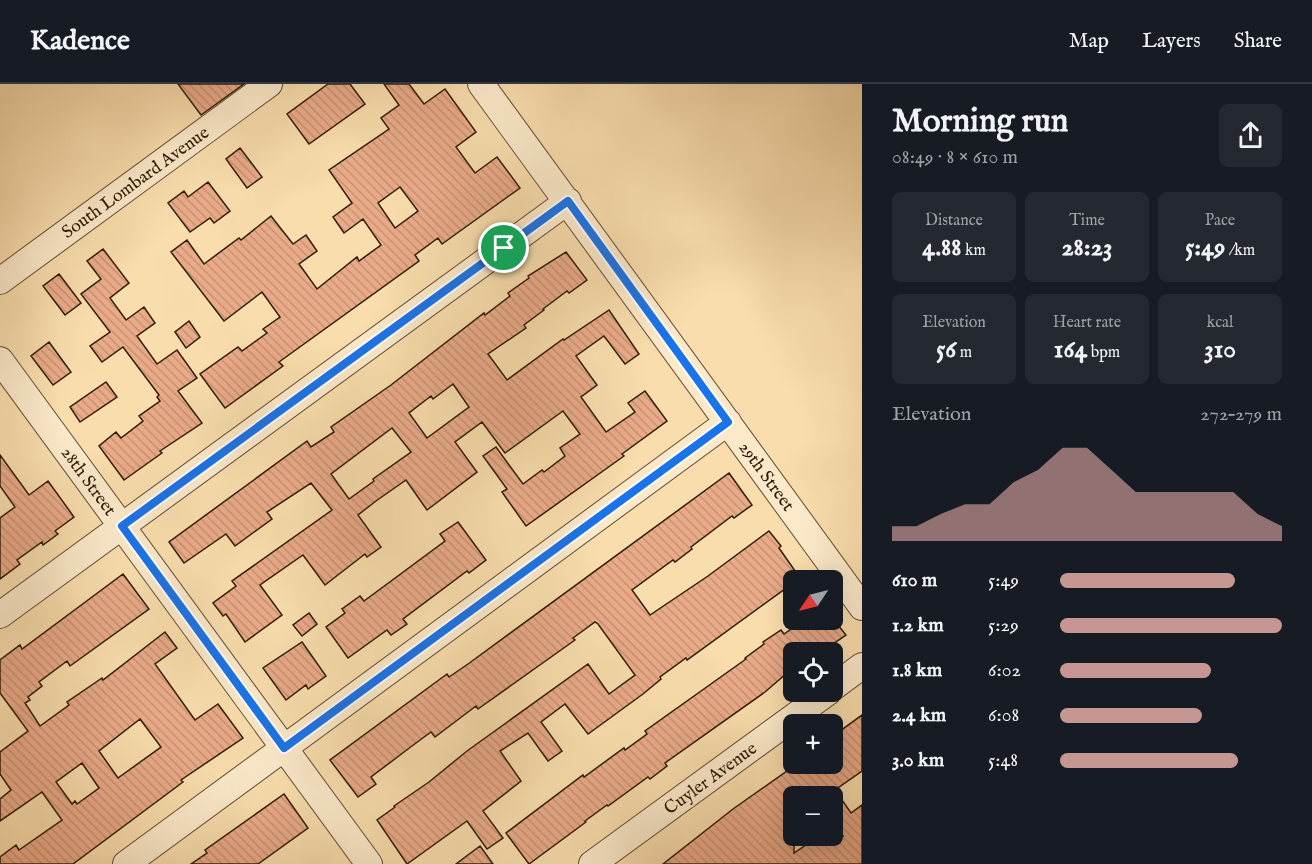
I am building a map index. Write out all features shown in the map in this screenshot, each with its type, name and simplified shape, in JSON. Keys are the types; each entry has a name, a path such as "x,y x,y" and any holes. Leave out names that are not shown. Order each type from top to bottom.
{"street":[{"name":"South Lombard Avenue","path":"0,281 269,84"},
{"name":"29th Street","path":"481,84 862,607"},
{"path":"0,615 568,201"},
{"name":"28th Street","path":"0,360 369,864"},
{"path":"126,864 728,422"},
{"path":"843,680 862,666"},
{"name":"Cuyler Avenue","path":"592,864 814,702"}],"building":[{"path":"178,84 244,84 201,115"},
{"path":"328,84 350,84 365,104 309,144 287,114"},
{"path":"384,84 409,84 424,104 445,89 476,132 456,147 475,173 497,157 520,188 442,244 438,238 415,255 419,261 279,362 283,366 225,408 200,374 238,347 242,351 267,333 263,329 280,317 262,292 224,321 171,252 187,240 204,264 239,238 241,240 271,216 293,244 306,235 317,251 299,264 317,289 357,257 359,261 381,245 363,219 344,233 333,217 352,203 329,170 389,129 381,118 399,105","holes":["400,187 418,211 395,228 378,203"]},
{"path":"240,148 262,177 247,188 226,159"},
{"path":"208,182 230,211 214,223 210,218 190,232 168,203 184,191 188,197"},
{"path":"103,249 129,283 110,298 126,320 144,307 155,323 137,336 157,364 177,350 197,378 178,391 202,423 160,451 162,453 124,480 99,446 116,432 121,438 143,421 139,416 160,401 157,397 159,395 123,347 102,362 90,346 110,332 81,294 101,279 87,261"},
{"path":"566,252 587,280 569,293 567,291 524,325 526,328 488,354 507,380 563,339 609,310 639,354 625,364 604,336 576,356 597,385 581,397 606,432 635,412 628,403 645,391 667,421 622,454 624,456 526,526 502,492 507,489 483,456 496,447 523,484 565,456 560,448 580,434 563,411 505,453 482,422 455,442 477,472 427,510 406,480 376,501 358,515 381,547 367,557 365,554 325,585 303,555 260,585 282,615 245,642 226,614 223,616 213,603 236,586 232,581 332,510 311,483 267,512 272,519 235,546 226,534 184,563 169,542 307,441 311,447 334,432 331,427 510,296 508,293 529,278 528,276","holes":["453,384 469,407 427,438 409,413 431,396 433,399","392,428 411,452 349,499 331,474"]},
{"path":"59,274 81,303 65,315 43,286"},
{"path":"189,321 200,337 186,348 175,332"},
{"path":"49,342 71,372 53,385 31,356"},
{"path":"106,382 117,397 80,422 70,407"},
{"path":"0,455 29,495 48,481 74,517 55,531 58,534 43,545 42,542 17,560 20,564 0,579 0,518 15,507 0,486"},
{"path":"729,473 752,505 734,518 732,516 675,562 673,560 632,590 650,615 769,531 781,546 779,548 794,570 783,570 783,590 660,677 661,679 643,694 588,734 565,704 541,722 562,751 548,761 528,733 500,751 521,781 483,811 503,838 487,849 467,821 407,864 377,820 467,751 588,664 609,694 635,675 595,622 573,638 575,640 478,709 476,706 435,737 431,732 371,777 376,784 358,797 330,760 447,674 449,677"},
{"path":"458,522 486,560 469,573 467,571 403,619 407,624 391,635 387,630 348,658 326,627 345,613 342,609 360,596 364,601 445,541 440,534"},
{"path":"123,574 149,609 70,666 67,661 39,682 42,686 28,697 30,700 25,703 40,726 69,705 67,702 102,678 103,680 165,632 177,648 155,664 195,720 218,704 243,738 181,780 183,782 73,864 0,864 0,857 16,845 19,850 62,820 42,792 0,821 0,799 11,790 0,774 0,752 28,731 0,693 0,660 20,645 22,649","holes":["140,719 161,747 118,778 99,751","82,763 99,788 77,804 75,801 72,804 56,782"]},
{"path":"309,613 317,624 302,636 293,625"},
{"path":"781,630 784,634 790,630 842,630 846,635 836,642 783,642 783,676 765,692 665,763 667,766 650,779 648,777 607,805 529,864 506,833 583,775 584,777 647,734 645,731 746,659 764,644 763,642"},
{"path":"302,642 326,676 308,689 306,685 286,700 263,668"},
{"path":"862,715 862,771 841,786 783,786 783,846 794,846 794,853 804,846 843,846 843,802 851,813 862,805 862,864 663,864 733,809 783,774 843,774 843,729"},
{"path":"284,794 308,828 258,864 191,864 207,853 205,850"},
{"path":"480,846 493,864 456,864"}],"route":[{"path":"568,201 728,422 284,748 122,526 504,248 568,201"}]}
